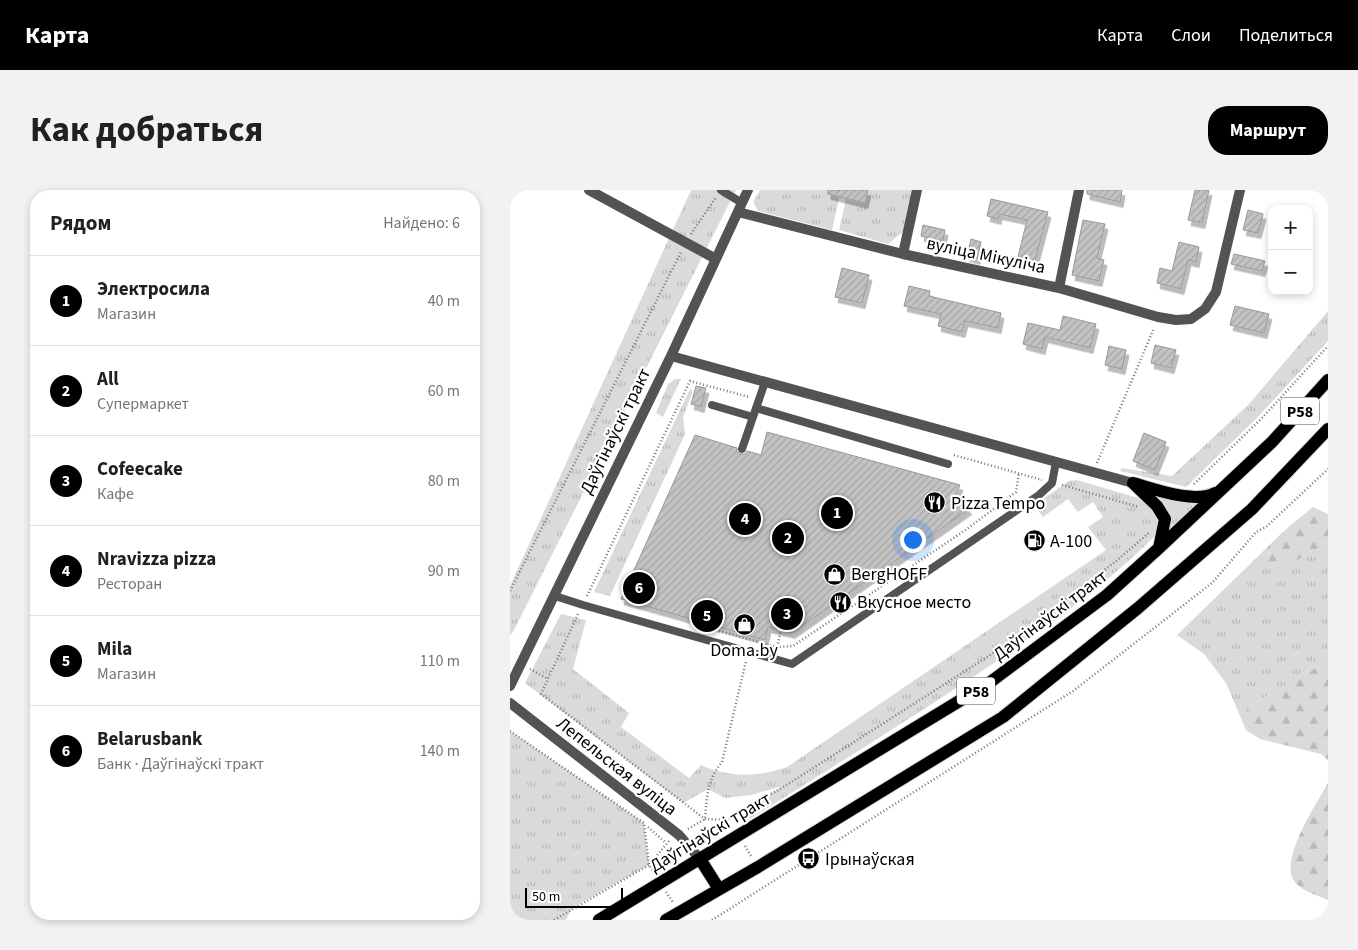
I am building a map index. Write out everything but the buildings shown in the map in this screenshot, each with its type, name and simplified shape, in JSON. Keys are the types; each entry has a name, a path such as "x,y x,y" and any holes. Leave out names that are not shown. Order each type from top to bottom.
{"main road":[{"name":"Даўгінаўскі тракт","path":"599,920 989,683 1107,595 1272,442 1328,380"},
{"name":"Р58","path":"666,920 758,867 1003,717 1138,608 1252,509 1328,429"},
{"path":"1133,483 1182,496 1203,498 1225,487"},
{"path":"1133,483 1157,506 1165,519 1159,548"},
{"path":"700,859 719,889"}],"street":[{"path":"588,190 716,259"},
{"name":"Даўгінаўскі тракт","path":"510,686 671,356 748,190"},
{"path":"904,254 917,190"},
{"path":"1058,288 1079,190"},
{"name":"вуліца Мікуліча","path":"740,208 904,254 1058,288 1158,317 1176,320 1191,319 1205,309 1216,292 1240,190"},
{"path":"671,356 1133,483"},
{"name":"Лепельская вуліца","path":"510,703 679,834 700,859"}],"lane":[{"path":"721,190 740,208"},
{"path":"742,449 765,382"},
{"path":"712,405 753,417"},
{"path":"756,408 948,464"},
{"path":"555,596 792,664 1040,495 1052,483 1056,462"}],"path":[{"path":"510,591 686,242 721,190"},
{"path":"1093,472 1158,317"},
{"path":"1182,496 1263,417 1328,346"},
{"path":"759,400 690,381 541,694 705,819 727,820 785,786 995,652 1115,562 1165,519"},
{"path":"951,454 1146,509"},
{"path":"712,920 1074,691 1212,583 1256,532 1266,527 1328,469"},
{"path":"714,630 777,647 793,646 967,529 1016,492 1019,473"},
{"path":"587,596 593,597"},
{"path":"777,647 780,630"},
{"path":"705,819 708,789 714,772 722,762 752,640"},
{"path":"510,731 644,823 666,843 649,865 554,920"},
{"path":"644,823 649,865"},
{"path":"738,835 769,885"}],"green space":[{"path":"691,190 736,190 510,635 510,586"},
{"path":"760,190 841,190 832,230 758,211 753,202"},
{"path":"869,190 913,190 904,231 888,244 839,230 846,199 865,203"},
{"path":"1328,311 1328,341 1259,416 1186,487 1120,471 1122,468 1172,476 1249,404"},
{"path":"675,379 681,379 663,417 656,413 668,384"},
{"path":"690,389 693,391 683,417 685,434 610,596 594,592"},
{"path":"1077,480 1148,501 1160,513 1158,533 1113,575 1015,649 909,719 743,823 738,813 783,786 751,795 725,798 708,789 683,803 525,683 561,614 586,620 573,669 629,713 621,727 689,778 701,765 722,772 744,775 766,773 787,767 1106,550 1088,527 1103,517 1093,502 1078,512 1068,499 1043,517 1034,505 1069,481"},
{"path":"1156,496 1198,505 1170,529 1166,511"},
{"path":"1313,507 1328,514 1328,548 1313,550 1280,571 1271,570 1267,563 1269,554 1278,538"},
{"path":"1284,531 1268,554 1280,571 1313,550 1328,548 1328,661 1255,703 1240,716 1226,683 1204,654 1177,635"},
{"path":"1328,661 1328,760 1321,754 1260,739 1246,730 1240,716 1255,703"},
{"path":"510,731 644,823 649,865 572,908 566,920 510,920"},
{"path":"1328,783 1328,900 1300,887 1294,881 1291,872 1291,860 1308,817"}],"place":[{"name":"Pizza Tempo","path":"935,503"},
{"name":"Электросила","path":"837,513"},
{"name":"Nravizza pizza","path":"745,519"},
{"name":"All","path":"788,538"},
{"name":"A-100","path":"1034,541"},
{"name":"BergHOFF","path":"835,574"},
{"name":"Belarusbank","path":"639,588"},
{"name":"Вкусное место","path":"841,602"},
{"name":"Cofeecake","path":"787,614"},
{"name":"Mila","path":"707,616"},
{"name":"Doma.by","path":"744,625"},
{"name":"Ірынаўская","path":"809,859"}]}
